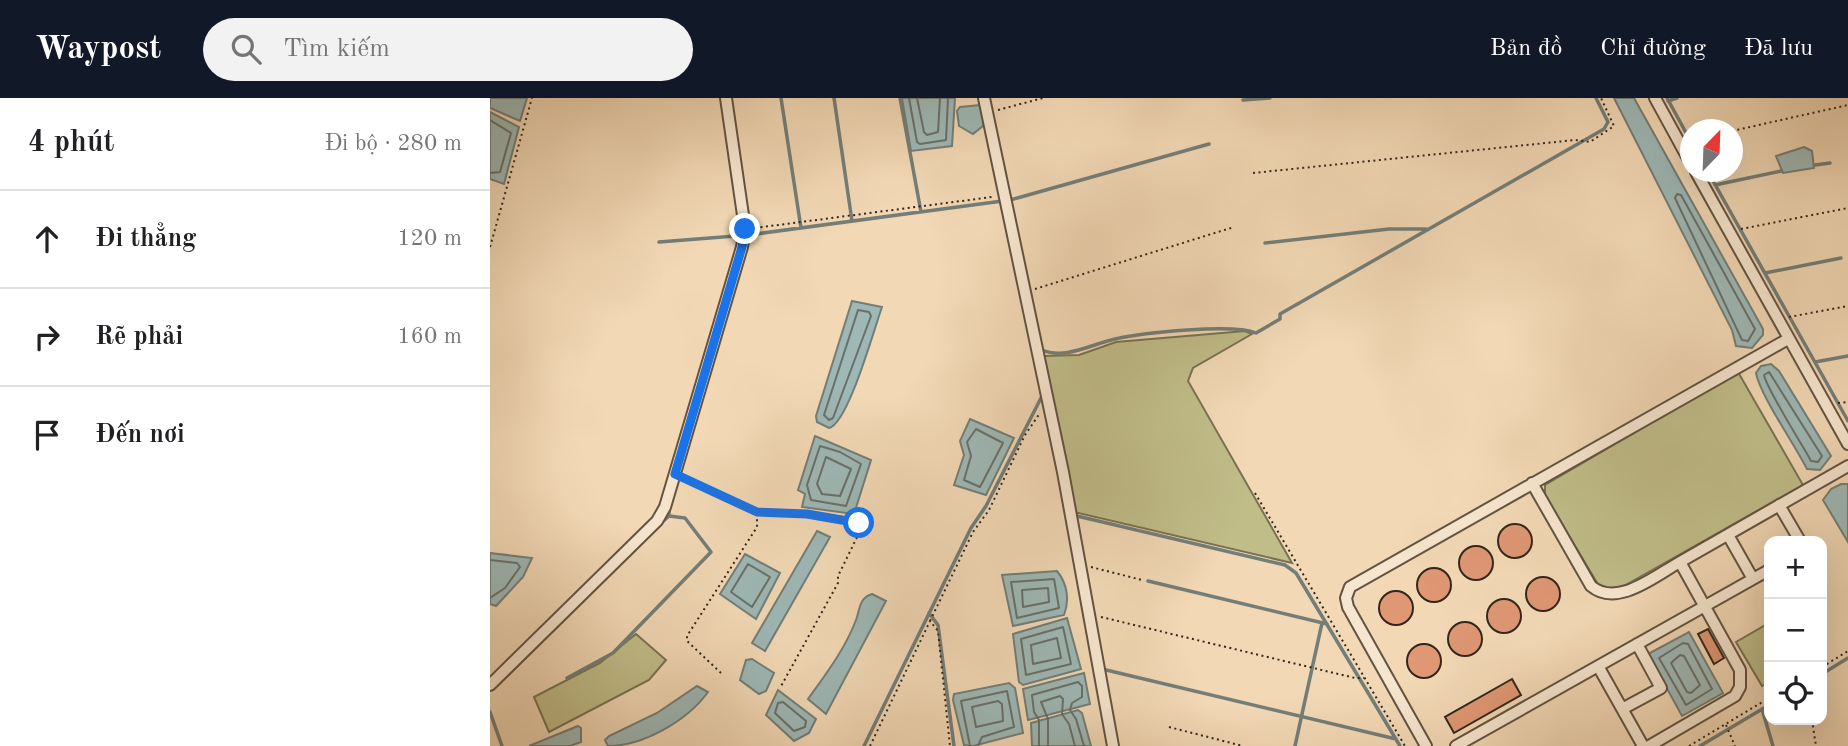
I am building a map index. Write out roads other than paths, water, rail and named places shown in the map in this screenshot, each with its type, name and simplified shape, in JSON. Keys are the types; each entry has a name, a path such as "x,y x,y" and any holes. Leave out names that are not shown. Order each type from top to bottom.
{"street":[{"path":"490,685 657,522 665,507 738,261 745,229 726,98"},
{"path":"984,98 1080,564 1113,746"},
{"path":"1655,98 1680,144"},
{"path":"1702,182 1848,444"},
{"path":"1426,746 1348,607 1348,593 1355,583 1788,338"},
{"path":"1532,483 1591,586 1598,591 1620,594 1848,466"},
{"path":"1779,505 1797,536"},
{"path":"1728,535 1753,579"},
{"path":"1649,746 1735,696 1741,687 1740,670 1679,562"},
{"path":"1456,746 1764,573"},
{"path":"1622,709 1661,688 1637,644"},
{"path":"1598,666 1643,746"}],"water":[{"path":"490,98 527,98 520,121 490,108"},
{"path":"902,98 955,98 952,146 911,151"},
{"path":"1614,98 1634,98 1763,329 1763,335 1752,348 1736,346 1732,330"},
{"path":"980,105 984,125 973,134 959,126 957,111 960,107"},
{"path":"490,112 519,127 504,184 490,179"},
{"path":"1804,147 1812,151 1814,168 1783,173 1776,156"},
{"path":"852,301 882,307 852,394 836,423 829,428 817,422 816,416"},
{"path":"1771,364 1779,371 1831,456 1820,470 1807,469 1764,394 1756,373 1761,366"},
{"path":"970,419 1014,438 986,495 954,485 964,455 960,441"},
{"path":"815,436 871,460 854,514 802,507 805,494 798,490"},
{"path":"1848,484 1848,542 1823,500 1831,489"},
{"path":"817,531 830,537 765,651 752,643"},
{"path":"490,553 532,558 523,577 496,606 490,604"},
{"path":"745,554 780,573 756,619 720,594"},
{"path":"1057,571 1066,592 1064,615 1013,626 1002,575"},
{"path":"872,594 886,601 826,714 808,699 835,661 856,620 862,601"},
{"path":"1067,618 1081,669 1023,685 1019,682 1013,634"},
{"path":"1689,632 1723,693 1682,716 1648,654"},
{"path":"752,659 774,673 766,691 759,694 740,680 746,660"},
{"path":"1084,673 1090,704 1028,720 1023,689"},
{"path":"1009,683 1015,688 1023,733 973,746 964,745 953,700 954,694"},
{"path":"697,686 708,692 676,722 635,742 608,746 605,740 609,736 657,713"},
{"path":"778,690 816,719 809,733 794,741 766,715"},
{"path":"1078,710 1082,713 1091,746 1032,746 1031,723"},
{"path":"578,726 581,728 581,742 570,746 529,746"}],"waterway":[{"path":"781,98 801,228"},
{"path":"834,98 852,221"},
{"path":"900,98 921,212"},
{"path":"1243,100 1270,98"},
{"path":"1042,350 1051,353 1069,352 1115,339 1187,330 1228,329 1256,333 1280,319 1280,314 1604,129 1608,122 1596,98"},
{"path":"1667,98 1680,122"},
{"path":"1668,101 1677,98"},
{"path":"659,242 748,235 1010,200 1209,144"},
{"path":"1815,165 1830,163"},
{"path":"1715,185 1781,171"},
{"path":"1714,182 1848,421"},
{"path":"1265,243 1389,229 1426,229"},
{"path":"1765,273 1841,258"},
{"path":"1815,362 1848,356"},
{"path":"864,746 971,528 986,506 1042,396"},
{"path":"660,524 669,516 669,508"},
{"path":"567,678 613,653 711,552 685,518 669,516"},
{"path":"1076,522 1077,516 1285,565 1296,573 1400,746"},
{"path":"1148,581 1327,624"},
{"path":"929,613 938,625 954,746"},
{"path":"1295,746 1322,623"},
{"path":"1827,671 1848,658"},
{"path":"1102,669 1396,739"},
{"path":"1700,746 1764,708"},
{"path":"1762,709 1773,746"},
{"path":"490,712 502,746"}]}
